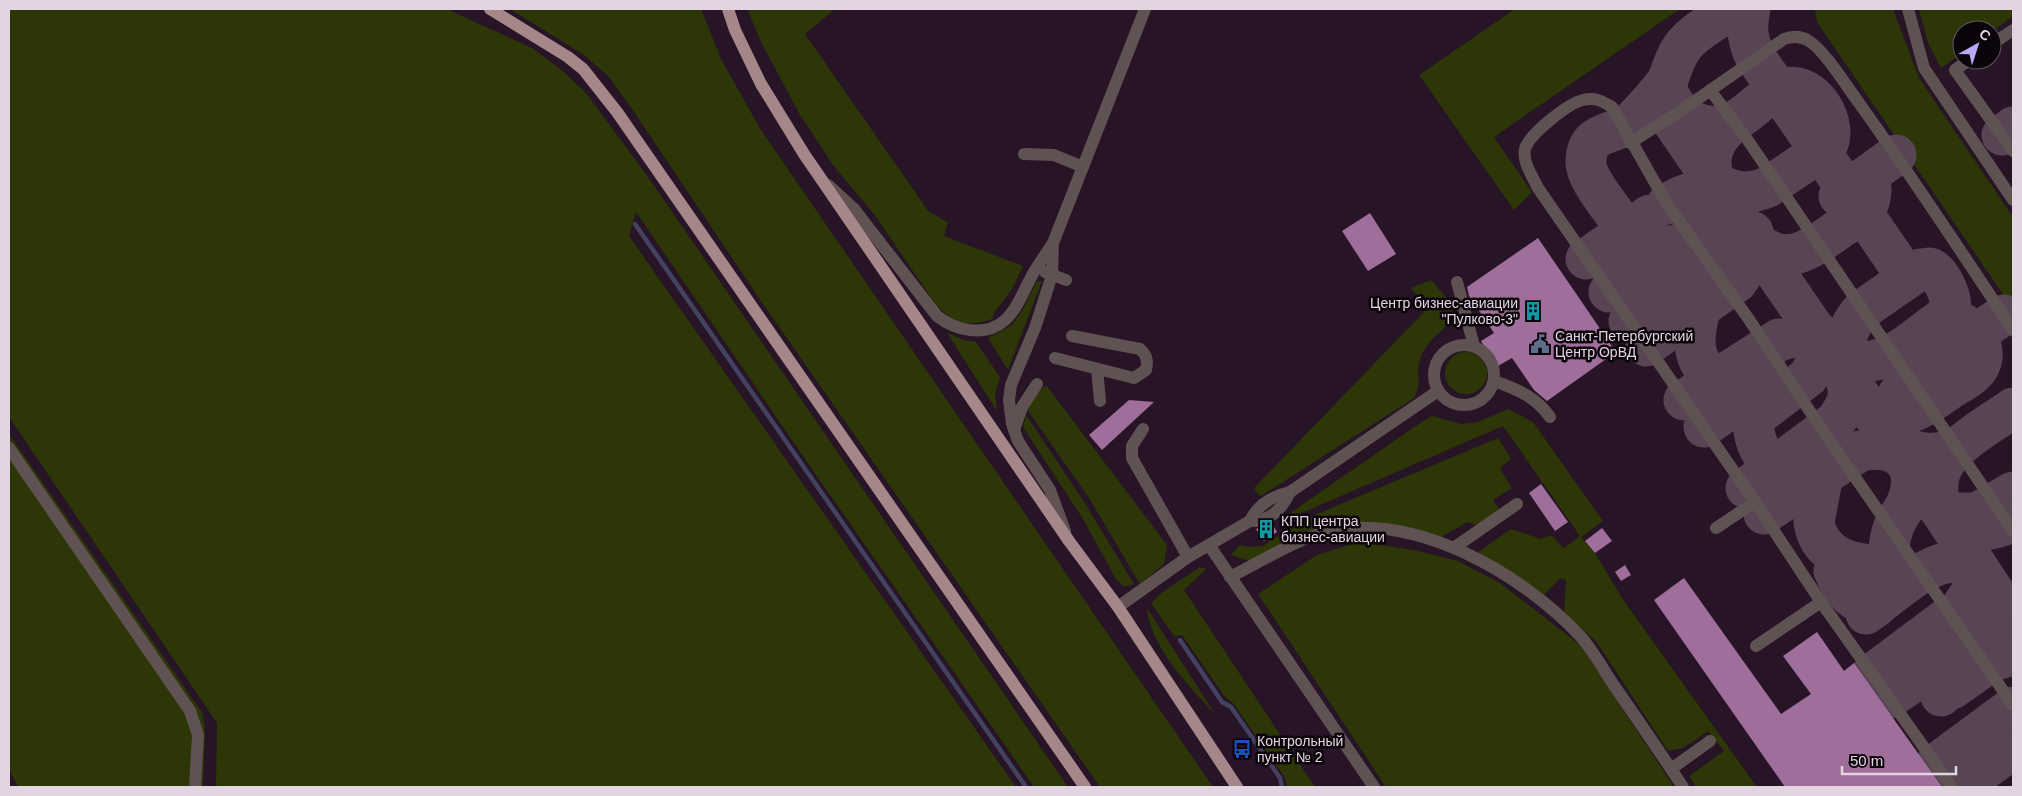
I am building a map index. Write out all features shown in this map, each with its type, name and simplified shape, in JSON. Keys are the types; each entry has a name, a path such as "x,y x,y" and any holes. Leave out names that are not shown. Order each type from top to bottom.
{"main road":[{"path":"490,9 568,57 583,69 618,112 1085,787"},
{"path":"728,9 735,30 761,84 804,154 826,183 1069,541 1118,608 1237,787"}],"street":[{"path":"826,183 854,209 937,316 952,325 972,331 998,326 1013,311 1036,268 1053,243 1145,9"},
{"path":"1908,9 1924,68 2013,200"},
{"path":"2002,37 2013,30"},
{"path":"1630,143 1784,39 1793,36 1807,40 1814,45 1896,156 2013,330"},
{"path":"1955,70 2013,152"},
{"path":"1710,90 1761,160 2013,531"},
{"path":"1952,787 1821,602 1756,502 1538,188 1526,164 1525,150 1539,128 1582,100 1598,99 1612,107 1630,143 1667,204 1753,325 1823,431 2013,705"},
{"path":"1024,154 1054,155 1083,167"},
{"path":"1053,243 1052,275 1035,328 1012,385 1009,400 1014,430 1018,441 1050,490 1069,541"},
{"path":"1036,268 1066,280"},
{"path":"1458,282 1474,346"},
{"path":"1055,358 1134,378 1142,375 1146,370 1148,361 1145,353 1140,349 1072,336"},
{"path":"1459,345 1474,346 1486,354 1494,367 1494,382 1488,394 1476,403 1462,406 1448,401 1438,391 1434,377 1437,362 1446,351 1459,345"},
{"path":"1097,369 1100,401"},
{"path":"1494,382 1521,390 1543,407 1550,417"},
{"path":"1014,430 1022,407 1037,384"},
{"path":"1118,608 1188,557 1250,521 1254,510 1265,502 1275,496 1290,492 1438,391"},
{"path":"1143,429 1132,446 1132,458 1188,557"},
{"path":"9,448 190,711 198,735 195,787"},
{"path":"1716,528 1756,502"},
{"path":"1455,547 1517,504"},
{"path":"1230,577 1325,532 1366,526 1455,547 1504,573 1548,604 1582,639 1684,787"},
{"path":"1210,545 1374,787"},
{"path":"1756,646 1821,602"},
{"path":"1671,769 1710,741"}],"green space":[{"path":"9,9 447,9 532,48 563,71 586,93 646,174 1068,787 1034,787 800,452 636,212 629,236 1016,787 216,787 217,723 9,417"},
{"path":"510,9 701,9 722,61 761,130 1213,787 1100,787 761,301 608,76 584,55"},
{"path":"747,9 835,9 805,34 929,212 948,222 944,236 1023,266 1012,289 994,313 992,319 976,323 962,322 955,320 936,305 874,214 833,165 800,115 762,44"},
{"path":"1515,9 1680,9 1494,137 1532,192 1514,210 1419,75"},
{"path":"1815,9 1893,9 1919,78 2013,217 2013,309 1817,22"},
{"path":"1919,9 2013,9 2013,16 2002,24 2002,20 1952,20 1952,60 1941,68 1928,43"},
{"path":"1431,280 1445,296 1451,308 1452,316 1426,347 1420,360 1418,370 1419,382 1414,398 1261,496 1254,490 1255,487 1428,308 1411,288"},
{"path":"1037,281 1042,281 1008,370 988,338 1012,325 1023,309"},
{"path":"947,333 967,341 975,341 1000,377 995,394 997,411"},
{"path":"1462,352 1470,352 1481,358 1487,373 1481,388 1470,394 1462,394 1451,388 1445,377 1445,369 1451,358"},
{"path":"1046,385 1167,545 1164,564 1140,584 1089,498 1026,408 1034,396"},
{"path":"1508,409 1533,422 1603,521 1581,537 1595,553 1622,598 1757,787 1696,787 1689,776 1724,751 1708,731 1683,748 1668,751 1596,641 1564,615 1566,580 1560,578 1543,596 1474,555 1511,529 1541,539 1551,535 1564,548 1580,536 1503,426 1290,518 1285,526 1283,518 1432,416 1461,424 1478,422"},
{"path":"1026,415 1083,500 1134,584 1124,587 1116,579 1083,519 1023,427"},
{"path":"9,434 203,714 205,731 203,787 18,787 9,769"},
{"path":"1498,438 1511,459 1500,468 1512,488 1493,500 1500,510 1476,525 1468,522 1441,537 1360,523 1249,561 1231,555 1240,545 1249,547 1263,546 1298,522"},
{"path":"1358,542 1414,550 1458,561 1500,583 1580,645 1674,787 1386,787 1258,594 1317,555"},
{"path":"1200,567 1206,569 1184,590 1315,787 1287,787 1285,778 1233,703 1225,697 1182,635 1174,636 1151,603 1161,593"},
{"path":"1147,608 1215,714 1183,679 1163,651 1149,622"}],"building":[{"path":"1370,213 1396,254 1368,271 1342,231"},
{"name":"Центр бизнес-авиации \"Пулково-3\"","path":"1538,238 1616,352 1547,401 1534,390 1512,358 1496,367 1481,341 1494,333 1469,296 1467,287"},
{"path":"1129,400 1154,402 1102,450 1089,435"},
{"path":"1541,484 1568,522 1555,531 1529,493"},
{"name":"КПП центра бизнес-авиации","path":"1272,524 1277,532 1264,541 1256,529"},
{"path":"1602,528 1612,541 1595,553 1585,541"},
{"path":"1625,565 1631,575 1621,581 1615,572"},
{"path":"1684,578 1781,714 1811,694 1783,656 1817,632 1844,671 1854,663 1942,787 1785,787 1654,600"}],"waterway":[{"path":"635,224 1026,787"},
{"path":"1180,640 1222,702 1231,707 1280,778 1282,787"}],"taxiway":[{"path":"1676,245 1666,247 1650,246 1637,240 1631,234 1599,192 1589,175 1586,161 1588,151 1591,143 1596,138 1631,122 1666,82 1676,57 1684,45 1701,30 1733,9"},
{"path":"1750,9 1748,34 1756,58 1902,270"},
{"path":"1668,80 1666,98 1670,118 1882,428 1925,487 2013,621"},
{"path":"1670,97 1676,107 1688,119 1697,124 1717,126 1728,124 1738,119 1775,92 1785,88 1796,88 1806,91 1822,106 1830,128 1829,138 1826,148 1768,187 1748,192 1735,191 1715,182 1711,165 1713,149 1721,135 1734,122"},
{"path":"2002,135 2013,127"},
{"path":"1839,196 1896,155"},
{"path":"1753,232 1759,244 1776,253 1786,255 1805,251 1823,241 1861,214 1869,203 1871,189"},
{"path":"1629,321 1725,255 1734,240 1736,228 1735,210 1718,197 1702,192 1694,193 1676,198 1667,204"},
{"path":"1586,259 1650,215"},
{"path":"1609,292 1705,227 1730,225 1751,234 1748,260 1737,282 1646,346"},
{"path":"1746,488 1836,421 1845,406 1848,396 1843,363 1843,355 1844,347 1852,324 1862,310 1921,269 1929,268 1933,270 1945,285 1950,303 1949,309 1943,318 1891,355 1863,362 1848,360 1831,353"},
{"path":"1704,292 1696,328 1696,351 1699,361 1716,379"},
{"path":"1957,449 1940,453 1924,453 1916,452 1893,441 1891,424 1892,410 1896,398 1902,388 1921,371 2004,315"},
{"path":"1880,411 1899,414 1917,410 1975,372 1980,365 1982,357 1980,343 1971,331 1959,321"},
{"path":"1754,418 1808,377 1818,360 1817,331"},
{"path":"1802,473 1779,467 1765,456 1756,441 1754,405 1768,346 1784,339 1797,337 1810,339 1827,346"},
{"path":"1684,400 1779,339"},
{"path":"1704,427 1770,380"},
{"path":"2008,524 1988,530 1963,527 1939,509 1938,484 1941,470 1953,452 1972,436 2013,408"},
{"path":"1764,514 1860,451 1885,450 1895,454 1903,459 1908,467 1911,477 1911,489 1904,509 1892,533 1876,607 1855,600 1845,591 1834,571 1839,558"},
{"path":"1826,459 1814,522 1816,531 1825,546 1838,557 1864,564"},
{"path":"1957,513 1977,513 2013,492"},
{"path":"1941,696 1959,610 1972,591 1974,579 1971,557 1966,552"},
{"path":"1866,614 1904,584 1926,571 1946,563 1964,565 1980,574 1986,581 1993,597 1990,620 1977,640"},
{"path":"1872,674 1951,615 1971,606"},
{"path":"1889,698 1962,650"},
{"path":"1952,689 1992,661 2013,655"},
{"path":"1936,764 2013,707"},
{"path":"1960,787 2013,749"}],"place":[{"name":"Центр бизнес-авиации \"Пулково-3\"","path":"1533,311"},
{"name":"Санкт-Петербургский Центр ОрВД","path":"1540,344"},
{"name":"КПП центра бизнес-авиации","path":"1266,529"},
{"name":"Контрольный пункт № 2","path":"1242,749"}]}
